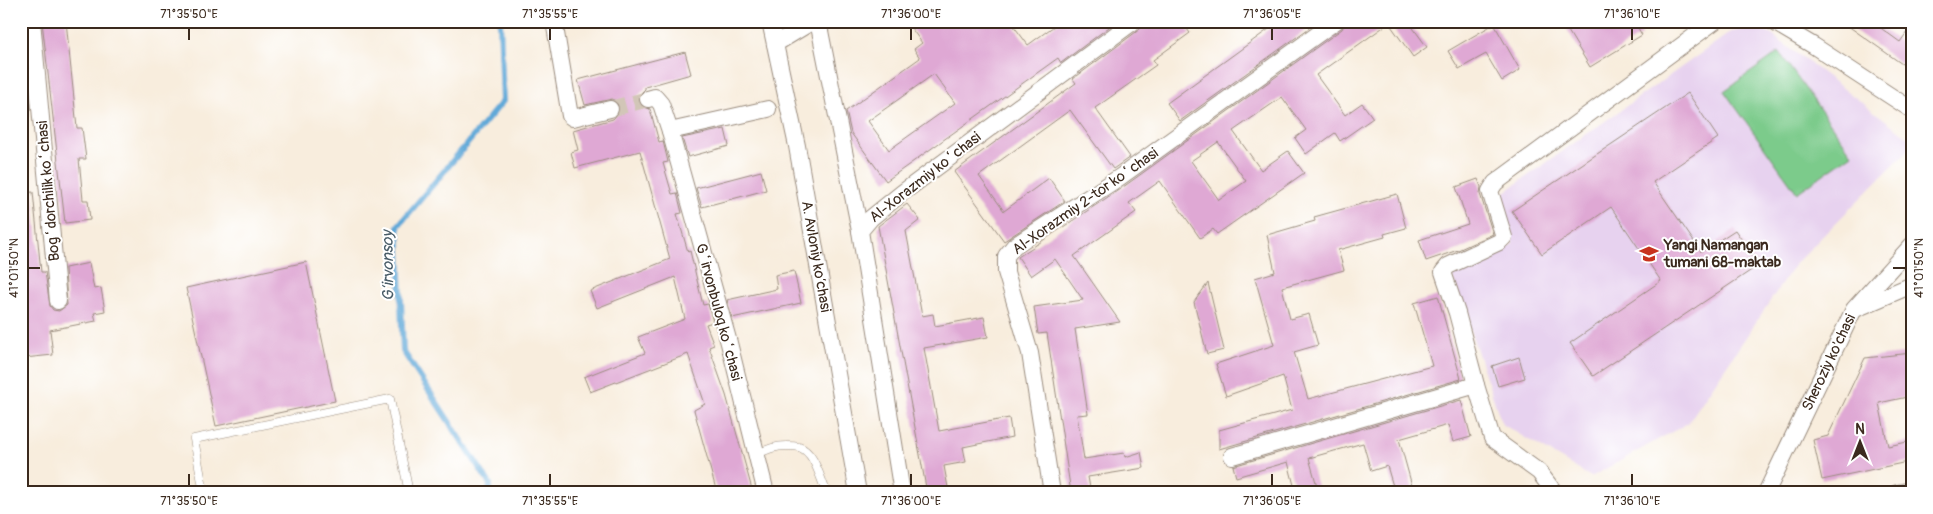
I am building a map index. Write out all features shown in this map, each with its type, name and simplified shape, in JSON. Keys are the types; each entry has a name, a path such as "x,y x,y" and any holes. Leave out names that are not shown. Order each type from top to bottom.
{"street":[{"name":"Bogʻdorchilik koʻchasi","path":"32,21 58,301"},
{"path":"554,21 570,116 572,118 610,108"},
{"name":"A. Avloniy ko‘chasi","path":"770,21 797,146 858,493"},
{"path":"775,44 813,21"},
{"path":"818,21 860,231"},
{"name":"Al-Xorazmiy koʻchasi","path":"902,493 886,380 860,231 871,218 902,193 1134,21"},
{"name":"Al-Xorazmiy 2-tor koʻchasi","path":"1052,493 1030,353 1006,272 1006,256 1014,246 1120,178 1336,21"},
{"path":"1556,493 1539,472 1492,438 1457,313 1443,272 1448,266 1499,242 1504,237 1490,191 1495,183 1715,21"},
{"path":"1772,21 1912,110"},
{"name":"Gʻirvonbuloq koʻchasi","path":"648,98 655,96 661,104 670,131 729,343 766,493"},
{"path":"670,131 768,109"},
{"name":"Sheroziy ko'chasi","path":"1766,493 1854,310 1912,245"},
{"path":"1854,310 1912,285"},
{"path":"1232,456 1476,385"},
{"path":"1897,493 1912,490"}],"lane":[{"path":"204,493 194,440 390,399 409,493"},
{"path":"757,455 766,449 798,447 807,452 814,463 827,493"}],"shaded area":[{"name":"Yangi Namangan tumani 68-maktab","path":"1756,27 1772,35 1912,140 1912,146 1795,264 1688,423 1591,477 1502,424 1451,274 1513,244 1498,197 1731,32"}],"green space":[{"path":"1779,52 1852,154 1797,193 1724,91"}],"building":[{"path":"21,21 27,78 21,78"},
{"path":"42,21 66,21 77,128 82,128 86,159 79,159 83,200 88,200 90,220 65,223"},
{"path":"906,21 1010,21 1028,45 1061,21 1117,21 1061,63 1058,58 886,181 851,133 846,111 920,58 914,49 922,43","holes":["934,74 955,103 889,150 868,121"]},
{"path":"1144,21 1181,21 1190,33 1153,60 1156,65 1095,108 1130,157 1113,169 1070,110 979,176 1004,211 1049,178 1065,201 1004,241 954,172 1076,83 1073,79 1140,29"},
{"path":"1280,21 1319,21 1180,121 1167,103"},
{"path":"1346,21 1408,21 1427,47 1413,57 1389,23 1316,75 1345,115 1362,103 1373,118 1340,141 1335,133 1306,154 1295,138 1306,130 1282,97 1233,131 1261,170 1288,151 1304,173 1217,234 1213,229 1200,238 1160,181 1129,203 1136,212 1074,256 1120,322 1075,329 1088,414 1077,415 1084,459 1124,453 1125,457 1141,452 1144,468 1088,477 1091,493 1071,493 1047,333 1038,334 1034,307 1083,300 1055,259 1031,276 1018,257 1126,185 1342,29","holes":["1218,142 1246,181 1219,200 1191,161"]},
{"path":"1562,21 1634,21 1642,35 1590,67"},
{"path":"1841,21 1871,21 1900,42 1912,25 1912,71"},
{"path":"1494,24 1520,70 1502,81 1486,54 1459,69 1448,51"},
{"path":"685,52 691,74 645,87 638,96 638,101 641,106 650,109 659,142 663,141 668,162 663,163 672,194 677,193 682,213 677,214 688,252 690,251 703,305 708,304 713,322 706,324 714,345 709,347 726,395 753,493 717,493 694,410 705,404 688,354 590,392 584,377 645,353 638,337 685,319 675,277 597,308 590,291 670,259 640,151 575,168 571,152 578,150 573,130 613,119 620,111 618,102 612,99 585,105 578,80"},
{"path":"1688,93 1718,138 1653,182 1701,252 1735,230 1759,265 1593,376 1570,343 1661,281 1611,207 1542,254 1512,211"},
{"path":"725,129 729,146 688,157 682,138"},
{"path":"761,171 766,190 702,207 696,188"},
{"path":"1478,179 1481,187 1480,194 1493,234 1458,250 1426,261 1419,240 1468,224 1456,187"},
{"path":"33,192 41,272 45,272 50,306 53,310 59,311 67,305 65,268 89,263 94,289 101,288 105,311 94,313 96,321 50,330 53,355 24,358 21,338 21,193"},
{"path":"1397,194 1406,228 1384,234 1385,237 1338,250 1344,270 1282,287 1290,319 1309,314 1318,345 1294,352 1308,399 1432,366 1414,303 1438,296 1461,379 1219,449 1219,430 1292,410 1283,376 1226,396 1216,364 1274,345 1255,278 1275,272 1267,235 1315,221 1314,217"},
{"path":"907,204 920,220 906,231 922,316 933,314 935,326 984,317 988,337 924,348 939,431 1009,418 1012,437 963,447 966,462 944,466 949,493 927,493 878,226"},
{"path":"306,262 335,401 216,426 186,288"},
{"path":"794,271 801,303 732,318 727,300 777,289 775,275"},
{"path":"1208,283 1224,350 1207,354 1194,302"},
{"path":"1912,353 1912,396 1879,403 1888,446 1912,441 1912,461 1822,480 1813,440 1828,436 1865,358"},
{"path":"1519,357 1525,378 1498,386 1492,366"},
{"path":"1461,400 1471,437 1453,442 1448,425 1399,439 1414,493 1395,493 1387,466 1371,471 1363,443 1309,458 1319,493 1296,493 1288,462 1236,477 1233,466"}],"waterway":[{"name":"G‘irvonsoy","path":"489,493 490,484 403,351 398,226 503,101 500,21"}],"tunnel":[{"path":"610,109 648,99"}],"place":[{"name":"Yangi Namangan tumani 68-maktab","path":"1649,254"}]}
